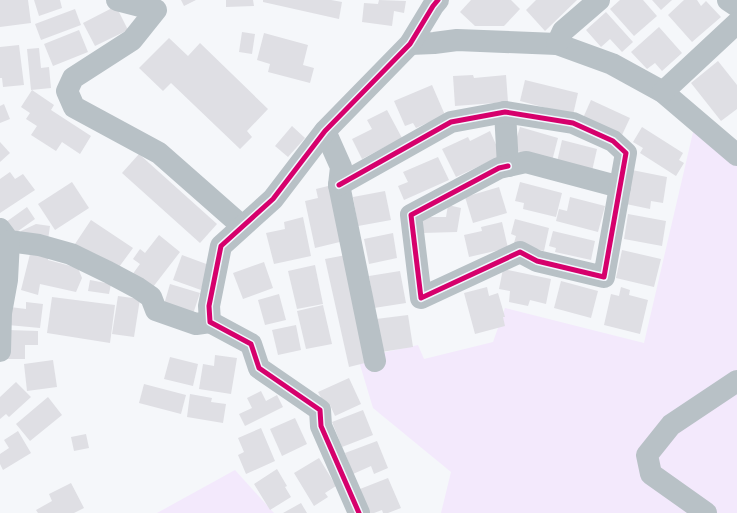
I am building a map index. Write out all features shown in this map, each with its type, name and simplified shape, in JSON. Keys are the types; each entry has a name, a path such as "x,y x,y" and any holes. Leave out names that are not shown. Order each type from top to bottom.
{"street":[{"path":"116,0 156,10 132,40 73,78 68,91 74,107 159,153 242,226"},
{"path":"210,322 209,306 221,246 273,199 325,131 410,44 438,0"},
{"path":"557,44 563,31 599,0"},
{"path":"728,0 737,6"},
{"path":"663,92 737,23"},
{"path":"410,44 457,40 557,44 612,64 663,92 737,155"},
{"path":"339,185 451,122 505,112 573,123 612,142 626,153 620,187 604,276 537,261 520,252 421,298 412,214 500,168 526,162 620,187"},
{"path":"505,112 508,166"},
{"path":"325,131 341,167 339,185 376,361"},
{"path":"0,351 1,313 7,280 4,235 71,254 138,288 151,297 156,310 196,324 210,322 251,344 259,368 320,410 321,426 359,513"},
{"path":"706,513 651,474 647,455 671,425 737,381"}],"shaded area":[{"path":"694,128 737,159 737,513 441,513 451,472 373,408 358,358 418,345 424,359 493,342 505,308 644,343"},
{"path":"235,470 274,513 157,513"}],"building":[{"path":"0,0 28,0 31,23 0,27"},
{"path":"34,0 60,0 62,8 39,16"},
{"path":"181,0 196,0 184,6"},
{"path":"226,0 253,0 254,6 226,7"},
{"path":"263,0 331,0 342,2 339,19 263,2"},
{"path":"379,0 406,1 404,13 394,11 392,26 362,22 364,3 378,4"},
{"path":"471,0 511,0 520,9 504,26 475,26 460,12"},
{"path":"536,0 577,0 545,31 526,10"},
{"path":"620,0 643,0 657,16 634,36 610,9"},
{"path":"652,0 672,0 661,10"},
{"path":"684,0 697,0 701,6 706,1 721,17 692,42 668,15"},
{"path":"116,6 128,30 95,46 83,23"},
{"path":"75,9 81,25 41,40 35,24"},
{"path":"606,12 633,42 622,52 610,39 601,47 586,30"},
{"path":"659,27 682,53 662,71 655,63 647,69 631,52"},
{"path":"79,30 88,52 53,66 44,44"},
{"path":"242,32 255,34 252,54 239,52"},
{"path":"264,33 308,45 303,65 314,68 310,83 268,72 270,64 257,60"},
{"path":"169,38 188,56 200,43 268,109 247,131 252,137 240,149 171,83 163,91 139,68"},
{"path":"19,45 24,85 3,87 2,78 0,78 0,47"},
{"path":"39,48 41,68 49,67 51,88 31,90 27,49"},
{"path":"718,61 737,85 737,109 721,121 691,83"},
{"path":"473,75 474,78 506,75 508,102 455,106 453,76"},
{"path":"525,80 578,93 573,115 520,101"},
{"path":"432,85 445,115 416,128 413,123 405,126 394,101"},
{"path":"32,90 54,105 51,110 91,136 80,154 62,142 56,151 31,135 37,126 26,119 30,113 21,107"},
{"path":"591,100 630,118 622,135 583,118"},
{"path":"4,104 10,119 0,123 0,106"},
{"path":"387,110 402,138 362,159 352,139 372,129 367,120"},
{"path":"292,126 305,138 288,157 275,146"},
{"path":"520,127 558,138 552,161 513,150"},
{"path":"642,127 683,153 679,160 684,163 676,176 640,153 643,148 633,142"},
{"path":"490,131 501,156 456,177 442,149 468,137 470,141"},
{"path":"562,140 597,149 592,171 557,162"},
{"path":"0,142 10,153 0,162"},
{"path":"139,154 217,224 200,243 122,173"},
{"path":"438,157 449,180 404,200 398,186 408,182 403,172"},
{"path":"632,170 667,177 663,203 651,201 650,209 626,204"},
{"path":"10,172 15,179 23,174 35,190 0,213 0,179"},
{"path":"72,182 89,208 55,230 38,204"},
{"path":"520,182 562,193 556,217 523,209 524,203 515,201"},
{"path":"332,185 344,241 315,248 305,201 318,198 316,189"},
{"path":"499,187 507,213 473,223 465,197"},
{"path":"385,191 391,220 358,226 353,197"},
{"path":"570,197 605,206 598,232 556,221 559,209 567,211"},
{"path":"448,205 461,208 457,232 422,233 422,217 446,217"},
{"path":"27,207 35,219 14,234 6,222"},
{"path":"628,214 666,221 662,246 624,239"},
{"path":"303,217 311,256 274,264 266,233 285,229 284,222"},
{"path":"515,219 549,228 544,251 514,243 516,236 511,234"},
{"path":"91,220 133,248 119,267 108,260 105,264 75,244"},
{"path":"502,222 508,248 469,257 464,235 482,231 481,227"},
{"path":"36,224 50,226 48,240 22,236 21,231"},
{"path":"553,231 595,241 591,260 555,252 556,248 549,246"},
{"path":"393,233 397,258 369,264 364,239"},
{"path":"159,235 180,252 153,287 132,275 140,264 133,259 140,249 145,253"},
{"path":"31,250 49,255 48,260 78,268 82,278 76,292 40,284 38,295 21,290"},
{"path":"622,250 661,259 654,287 616,278"},
{"path":"182,255 209,265 201,290 173,280"},
{"path":"346,255 369,362 349,367 325,259"},
{"path":"264,262 273,288 243,299 233,273"},
{"path":"315,265 323,304 297,309 288,271"},
{"path":"503,269 551,279 546,304 530,300 528,306 509,302 510,291 499,289"},
{"path":"400,271 406,303 374,308 369,276"},
{"path":"90,280 111,284 109,294 88,291"},
{"path":"561,281 598,291 591,318 554,308"},
{"path":"170,284 200,293 192,317 163,308"},
{"path":"487,287 489,296 498,293 505,317 503,317 505,326 475,334 464,293"},
{"path":"621,287 630,290 629,295 648,300 640,334 604,325 611,294 619,296"},
{"path":"279,294 286,320 265,325 258,300"},
{"path":"118,296 140,299 134,337 112,334"},
{"path":"52,297 115,305 110,343 47,333"},
{"path":"26,302 43,304 40,328 8,325 10,307 26,309"},
{"path":"323,305 332,344 306,349 297,311"},
{"path":"408,315 413,347 381,352 376,319"},
{"path":"296,325 301,350 278,355 272,330"},
{"path":"8,330 38,331 38,345 25,345 25,359 7,359"},
{"path":"215,355 237,358 231,394 199,389 203,364 214,366"},
{"path":"170,357 198,364 193,386 164,379"},
{"path":"53,360 57,387 27,391 24,364"},
{"path":"349,378 361,404 335,416 330,405 326,407 318,392"},
{"path":"16,382 31,397 9,417 6,414 0,419 0,397"},
{"path":"144,384 186,395 181,414 139,403"},
{"path":"261,391 266,401 277,395 283,407 245,426 239,414 252,408 247,398"},
{"path":"190,394 212,398 211,402 226,404 223,423 187,417"},
{"path":"48,397 62,415 30,441 16,424"},
{"path":"363,410 373,435 342,447 332,422"},
{"path":"295,418 307,444 282,456 270,429"},
{"path":"261,428 275,461 246,474 238,455 244,452 238,438"},
{"path":"18,431 31,453 3,470 0,464 0,454 9,448 4,440"},
{"path":"86,434 89,448 74,451 71,437"},
{"path":"377,441 388,468 374,474 371,466 353,474 345,453"},
{"path":"319,458 336,486 325,493 328,497 314,506 294,473"},
{"path":"277,469 287,486 285,487 291,497 270,510 254,484"},
{"path":"388,478 401,508 388,513 383,513 382,510 370,513 360,489"},
{"path":"71,483 84,508 74,513 38,513 36,510 52,501 49,494"},
{"path":"301,503 307,513 283,513"}],"cycle path":[{"path":"359,513 321,426 320,410 259,368 251,344 210,322 209,306 221,246 273,199 325,131 410,44 438,0"},
{"path":"339,185 451,122 505,112 573,123 613,141 626,153 604,277 537,261 520,252 421,298 411,215 499,168 508,166"}]}
